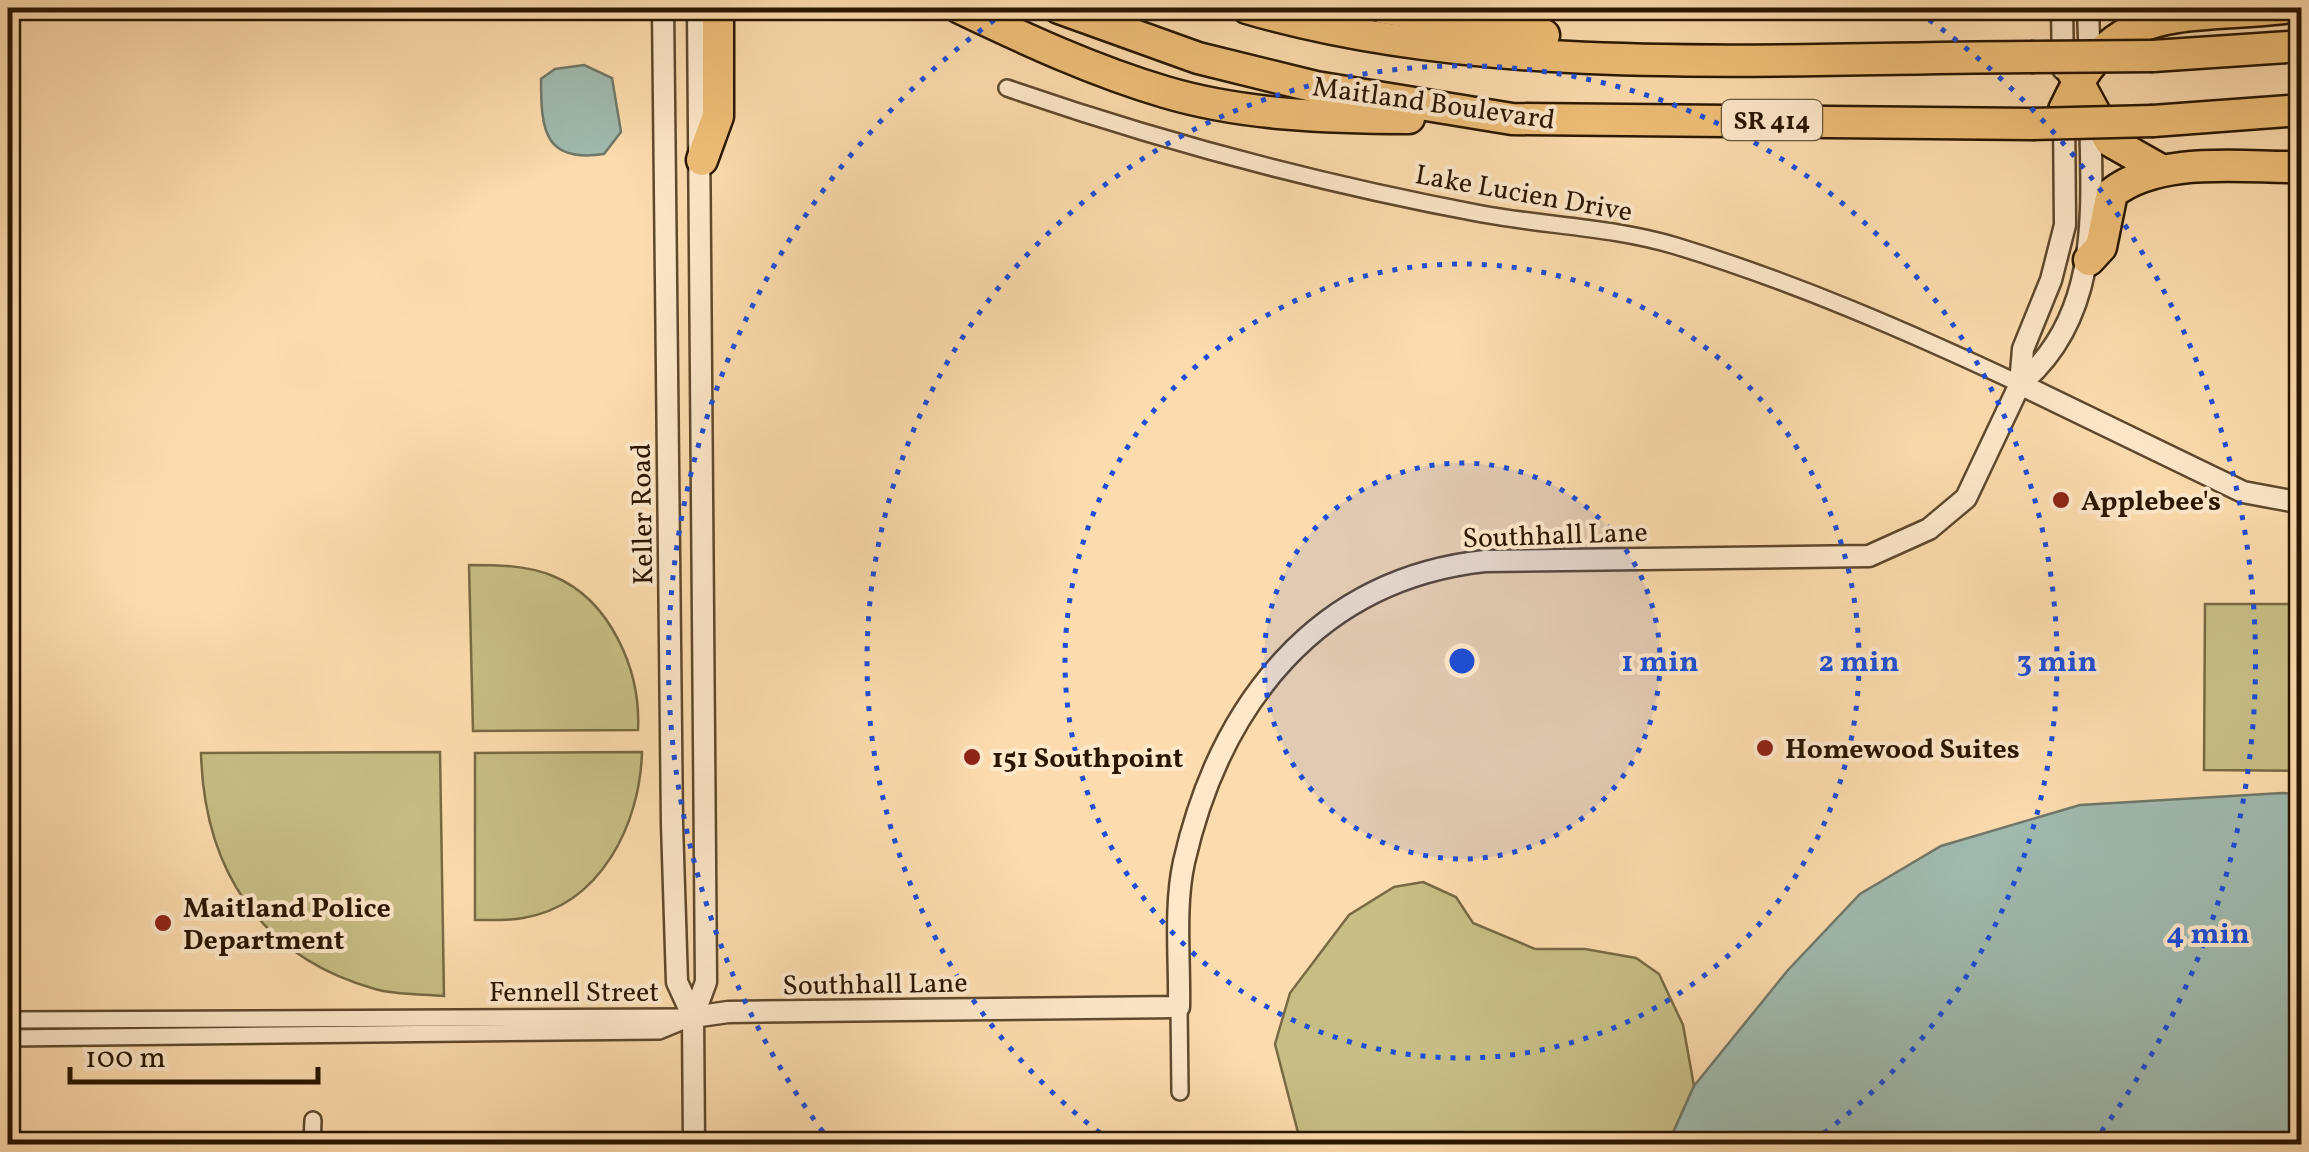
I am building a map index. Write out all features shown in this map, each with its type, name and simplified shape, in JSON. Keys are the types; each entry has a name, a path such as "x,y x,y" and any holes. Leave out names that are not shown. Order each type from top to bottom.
{"highway":[{"path":"702,160 718,116 718,8"},
{"path":"960,8 1054,53 1168,94 1344,118 1512,119"},
{"name":"Maitland Boulevard","path":"1059,8 1232,66 1399,102 1512,119 2032,124 2153,122 2302,110"},
{"name":"Maitland Boulevard","path":"1247,8 1304,24 1460,50 1751,58 2032,57 2152,56 2302,46"},
{"path":"1383,8 1496,30 1751,58"},
{"path":"2162,170 2110,141 2077,110 2076,64 2154,16 2284,8"},
{"path":"2153,122 2302,130"},
{"path":"2089,260 2101,247 2112,193 2125,183 2162,170 2302,166"}],"street":[{"name":"Keller Road","path":"663,8 678,982 693,1017"},
{"name":"Keller Road","path":"694,1144 693,1017 706,982 698,8"},
{"path":"2062,8 2076,64"},
{"path":"2076,64 2088,8"},
{"name":"Lake Lucien Drive","path":"1006,88 1224,152 1365,187 1483,214 1598,229 1675,246 1900,328 2020,384"},
{"path":"2020,384 2049,360 2089,260 2077,110"},
{"path":"2020,384 2023,349 2052,280 2065,225 2077,110"},
{"path":"665,191 702,204"},
{"path":"666,218 702,204"},
{"path":"2020,384 2244,492 2302,503"},
{"name":"Southhall Lane","path":"1180,1092 1178,1007 1184,864 1209,786 1246,705 1327,618 1388,585 1435,566 1485,561 1868,556 1929,529 1966,498 2020,384"},
{"path":"669,536 702,535"},
{"name":"Southhall Lane","path":"693,1017 728,1012 1178,1007"},
{"name":"Fennell Street","path":"8,1020 693,1017"},
{"name":"Fennell Street","path":"8,1038 659,1031 693,1017"},
{"path":"143,1019 144,1037"},
{"path":"312,1144 313,1120"}],"shaded area":[{"path":"584,65 612,78 621,132 604,154 569,153 558,148 545,128 541,79 555,69"},
{"path":"469,565 512,566 543,572 573,587 591,602 606,620 628,662 638,707 638,730 473,731"},
{"path":"2205,604 2301,604 2301,771 2204,770"},
{"path":"440,752 444,996 375,989 300,955 270,931 227,870 213,834 201,753"},
{"path":"642,752 634,806 624,833 594,879 574,897 550,910 517,919 475,920 475,753"},
{"path":"2301,794 2301,1144 1668,1144 1694,1086 1788,970 1860,894 1941,846 2080,805"},
{"path":"1423,882 1456,897 1473,923 1535,949 1585,949 1636,958 1659,974 1683,1025 1694,1086 1668,1144 1301,1144 1275,1044 1290,993 1349,915 1394,887"}],"place":[{"name":"Applebee's","path":"2061,500"},
{"name":"Homewood Suites","path":"1765,748"},
{"name":"151 Southpoint","path":"972,757"},
{"name":"Maitland Police Department","path":"163,923"}]}
